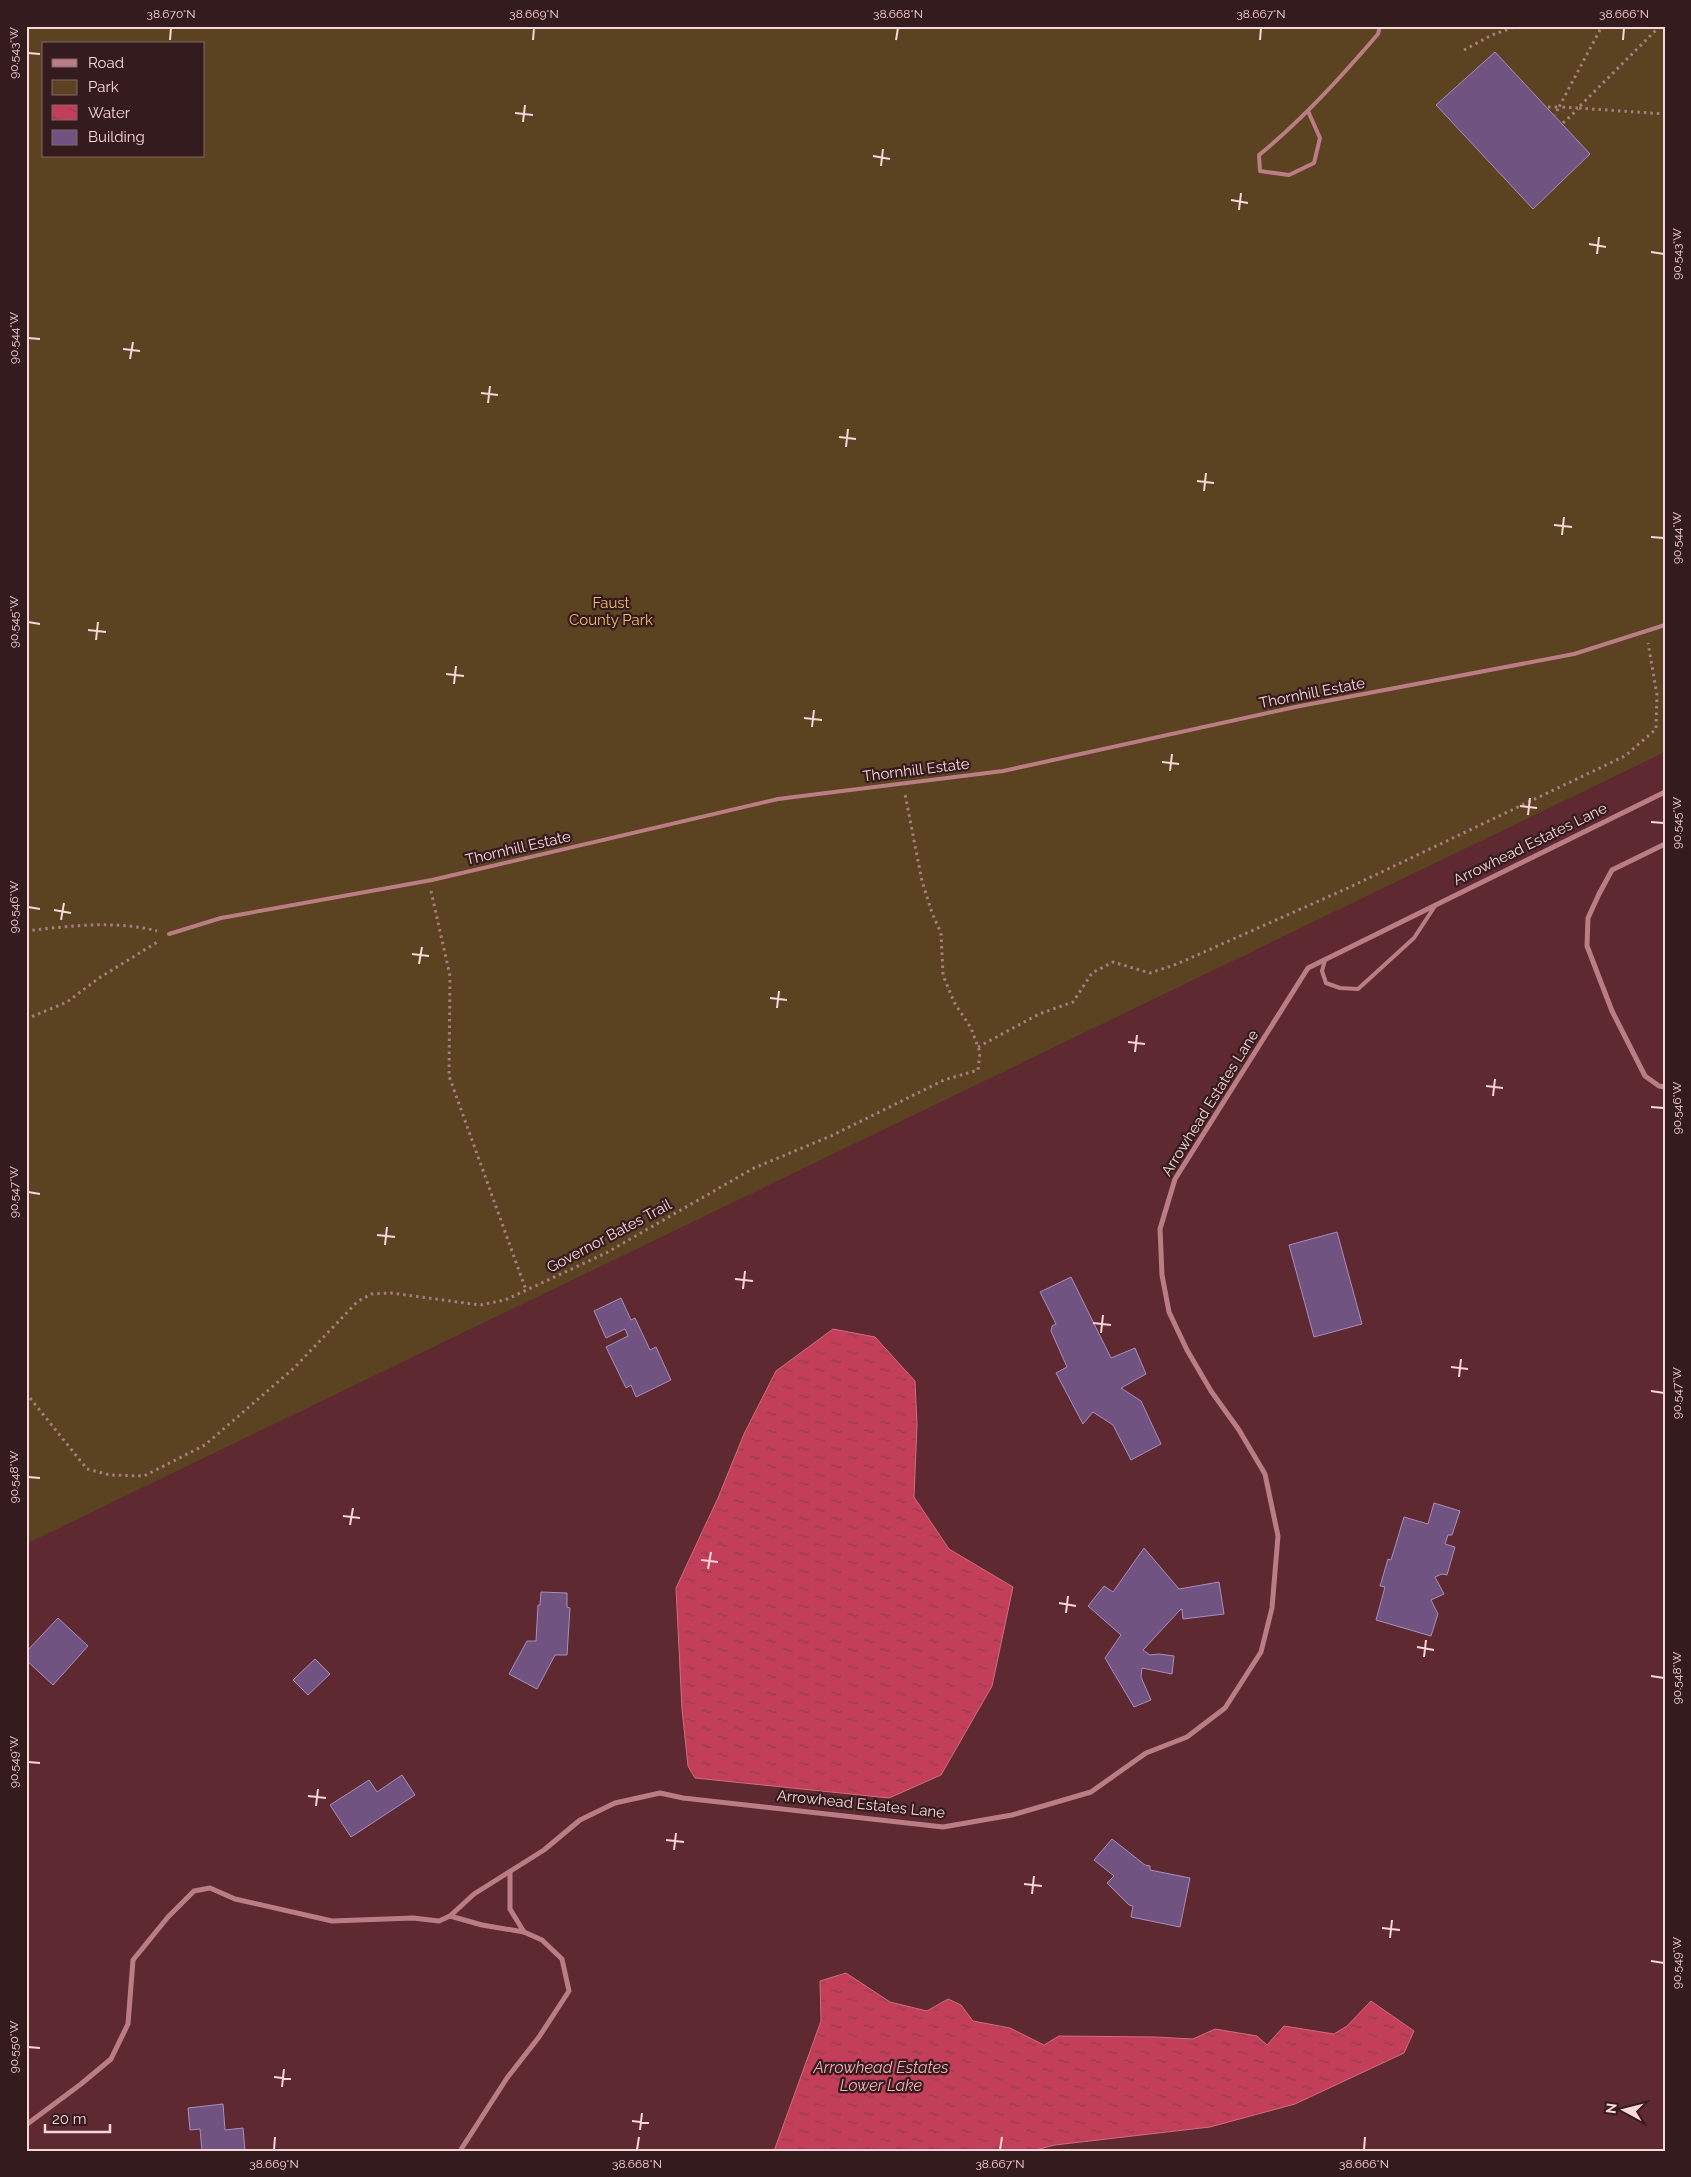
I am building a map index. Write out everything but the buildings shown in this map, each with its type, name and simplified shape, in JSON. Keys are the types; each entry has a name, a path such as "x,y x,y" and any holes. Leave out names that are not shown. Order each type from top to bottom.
{"street":[{"name":"Arrowhead Estates Lane","path":"450,1916 474,1894 544,1850 580,1820 615,1802 660,1793 683,1798 944,1827 1012,1815 1090,1792 1146,1753 1187,1738 1226,1708 1261,1652 1272,1608 1278,1536 1265,1474 1239,1430 1211,1392 1169,1312 1162,1275 1160,1229 1175,1179 1308,968 1665,792"},
{"path":"1665,844 1612,870 1588,918 1587,946 1612,1011 1645,1076 1659,1086 1665,1087"},
{"path":"510,1872 510,1909 524,1932"},
{"path":"26,2125 81,2084 111,2058 128,2024 132,1960 168,1917 194,1892 210,1888 235,1899 332,1921 413,1918 439,1921 450,1916 482,1925 524,1932 542,1940 562,1959 569,1991 539,2037 507,2078 460,2151"}],"lane":[{"path":"1308,111 1320,138 1314,163 1289,175 1260,172 1259,155 1294,126 1378,34 1380,26"},
{"name":"Thornhill Estate","path":"169,934 221,918 428,881 778,799 1003,771 1295,707 1574,654 1665,625"},
{"path":"1325,960 1322,971 1326,983 1340,988 1358,989 1414,938 1436,904"}],"path":[{"path":"1464,50 1492,35 1517,26"},
{"path":"1556,115 1602,26"},
{"path":"1563,123 1660,26"},
{"path":"1548,107 1665,114"},
{"path":"978,1047 1039,1014 1074,1002 1092,973 1113,962 1150,973 1177,964 1348,888 1625,756 1656,729 1657,695 1646,631"},
{"name":"Governor Bates Trail","path":"26,1393 87,1469 110,1475 144,1476 205,1445 294,1368 357,1302 371,1294 391,1293 480,1305 505,1300 606,1253 754,1168 832,1135 944,1080 978,1070 980,1052 971,1028 954,1002 943,976 941,933 932,913 922,881 903,783"},
{"path":"428,881 450,976 448,1076 526,1290"},
{"path":"26,931 84,924 142,927 169,934"},
{"path":"26,1019 67,1002 99,978 169,934"}],"green space":[{"name":"Faust County Park","path":"26,26 1665,26 1665,752 26,1544"}],"water":[{"path":"833,1329 875,1337 915,1381 917,1425 914,1497 949,1549 1013,1587 992,1686 941,1775 889,1798 695,1778 688,1766 682,1709 676,1588 718,1498 744,1434 776,1371"},
{"name":"Arrowhead Estates Lower Lake","path":"846,1973 890,2002 927,2011 948,1999 961,2005 973,2021 1010,2028 1044,2045 1059,2036 1193,2039 1215,2029 1257,2036 1267,2045 1284,2026 1334,2034 1347,2026 1371,2001 1414,2031 1404,2053 1295,2104 1210,2127 1055,2145 1032,2151 774,2151 821,2021 820,1981"}]}
